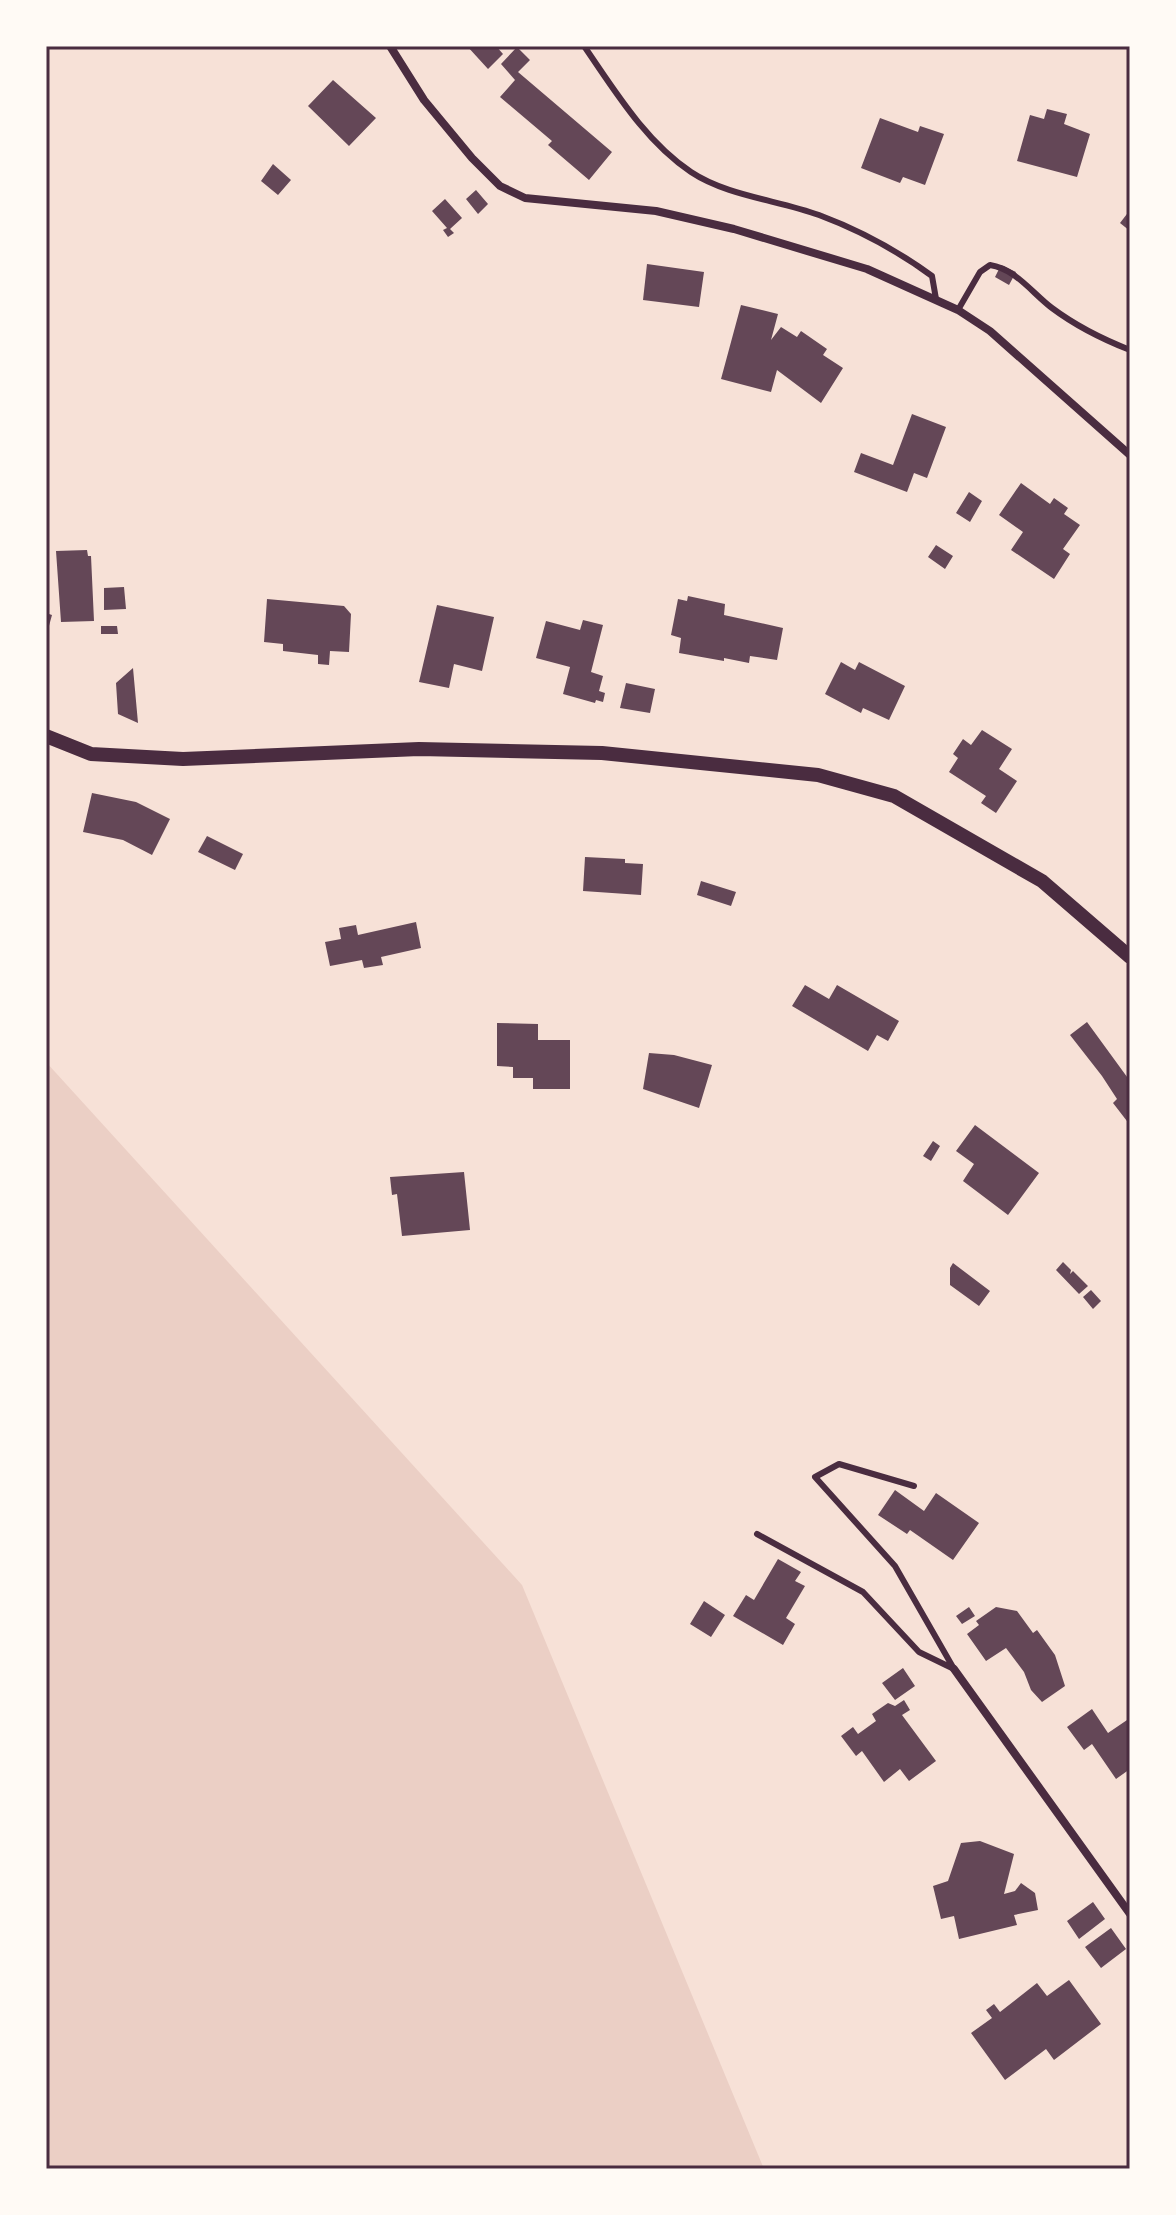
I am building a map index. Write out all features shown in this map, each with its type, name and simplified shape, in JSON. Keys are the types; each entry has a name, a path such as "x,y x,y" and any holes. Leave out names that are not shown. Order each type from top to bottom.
{"street":[{"path":"390,46 424,100 472,158 500,186 525,198 656,211 734,229 867,269 958,310 990,331 1130,455"},
{"path":"46,736 91,754 122,756 183,759 419,749 602,753 818,775 894,796 1042,881 1130,957"},
{"path":"954,1669 1130,1914"}],"lane":[{"path":"584,46 645,130 693,174 715,184 819,216 906,257 932,276 936,299"},
{"path":"958,310 980,272 990,265 997,266 1021,280 1050,307 1073,322 1097,337 1130,350"},
{"path":"914,1486 839,1464 815,1477 895,1566 954,1669"},
{"path":"757,1534 863,1592 919,1652 954,1669"}],"shaded area":[{"path":"46,1062 522,1585 764,2169 46,2169"}],"building":[{"path":"467,46 496,46 503,54 488,69"},
{"path":"517,47 530,60 518,72 612,152 589,180 548,145 552,141 500,97 515,80 501,64"},
{"path":"333,80 376,118 349,146 308,106"},
{"path":"1047,109 1067,114 1064,124 1090,134 1077,177 1017,161 1030,115 1044,119"},
{"path":"880,118 918,132 920,126 944,134 925,185 903,177 900,183 861,168"},
{"path":"273,164 291,180 278,195 261,181"},
{"path":"476,190 488,204 478,214 466,199"},
{"path":"445,199 462,218 450,229 454,233 448,237 443,230 447,228 432,211"},
{"path":"1130,210 1130,231 1120,223"},
{"path":"647,264 704,272 699,307 643,300"},
{"path":"1001,265 1016,272 1009,285 995,277"},
{"path":"741,305 778,314 771,340 781,327 797,337 801,331 827,349 823,355 843,368 821,403 777,370 771,392 721,379"},
{"path":"912,414 946,427 927,478 914,473 907,492 854,472 861,453 893,465"},
{"path":"1021,483 1050,504 1054,498 1068,508 1064,514 1080,525 1063,549 1070,554 1054,579 1011,550 1023,532 999,515"},
{"path":"969,492 982,501 970,522 956,513"},
{"path":"936,545 953,556 945,569 928,557"},
{"path":"87,550 88,556 91,556 94,621 61,622 56,551"},
{"path":"124,587 126,609 104,610 104,588"},
{"path":"688,596 725,604 724,615 783,628 777,660 750,656 749,663 679,653 681,638 671,635 678,599 687,601"},
{"path":"267,599 344,606 351,614 349,652 330,651 329,665 318,664 318,655 283,651 283,644 264,642"},
{"path":"437,605 494,617 482,671 454,664 449,688 419,682"},
{"path":"46,613 52,615 47,633 46,633"},
{"path":"583,620 603,625 591,672 603,676 599,691 605,693 603,702 596,700 595,703 563,694 570,667 536,658 546,621 580,630"},
{"path":"101,626 117,626 118,634 101,634"},
{"path":"841,662 855,670 859,662 905,686 889,720 863,708 861,713 825,694"},
{"path":"133,668 138,723 118,714 116,683"},
{"path":"626,683 655,689 650,713 620,708"},
{"path":"982,730 1012,749 999,769 1017,781 996,813 981,803 986,796 949,772 958,758 953,754 963,739 971,745"},
{"path":"92,793 136,802 170,819 152,855 123,840 83,832"},
{"path":"207,836 243,854 235,870 198,852"},
{"path":"585,857 625,859 625,863 643,864 641,895 583,891"},
{"path":"701,881 736,892 731,906 697,895"},
{"path":"416,922 421,948 381,957 383,965 364,968 362,960 330,966 325,942 341,939 339,928 356,925 358,935"},
{"path":"805,985 829,999 837,985 899,1021 888,1041 877,1035 868,1051 792,1006"},
{"path":"1087,1022 1130,1081 1130,1125 1113,1103 1117,1099 1102,1076 1070,1035"},
{"path":"497,1023 538,1024 538,1040 570,1040 570,1089 533,1089 533,1078 513,1078 513,1067 497,1066"},
{"path":"649,1053 674,1055 712,1065 699,1108 643,1089"},
{"path":"975,1125 1039,1173 1008,1215 963,1181 974,1164 956,1151"},
{"path":"933,1141 940,1146 931,1161 923,1156"},
{"path":"464,1172 470,1230 402,1236 397,1194 392,1195 390,1177"},
{"path":"1063,1262 1071,1270 1070,1274 1073,1271 1088,1286 1079,1294 1056,1270"},
{"path":"953,1263 990,1291 979,1306 950,1285"},
{"path":"1091,1290 1101,1301 1093,1309 1083,1297"},
{"path":"895,1490 924,1511 936,1493 979,1523 953,1560 910,1530 907,1534 878,1515"},
{"path":"778,1559 801,1572 795,1581 805,1586 786,1618 795,1624 783,1645 733,1616 746,1595 754,1600"},
{"path":"704,1601 725,1615 711,1637 690,1624"},
{"path":"969,1607 975,1616 962,1624 956,1616"},
{"path":"996,1607 1017,1611 1033,1633 1037,1630 1055,1655 1065,1686 1042,1702 1031,1690 1024,1672 1006,1648 986,1661 967,1634 979,1625 976,1621"},
{"path":"903,1668 915,1686 895,1700 882,1683"},
{"path":"904,1700 910,1710 902,1715 936,1761 909,1781 900,1769 884,1782 862,1751 856,1756 841,1736 853,1727 858,1734 876,1721 872,1714 888,1703 895,1706"},
{"path":"1092,1709 1108,1733 1130,1718 1130,1769 1116,1779 1092,1744 1084,1750 1067,1727"},
{"path":"980,1841 1014,1854 1004,1894 1015,1891 1021,1883 1035,1893 1038,1910 1014,1915 1017,1925 959,1939 954,1916 941,1919 933,1886 948,1881 961,1843"},
{"path":"1093,1902 1105,1919 1079,1939 1067,1921"},
{"path":"1111,1928 1126,1949 1101,1968 1085,1947"},
{"path":"1069,1980 1101,2024 1054,2060 1046,2049 1005,2080 971,2033 992,2018 986,2010 994,2004 1000,2012 1037,1983 1047,1996"}]}
